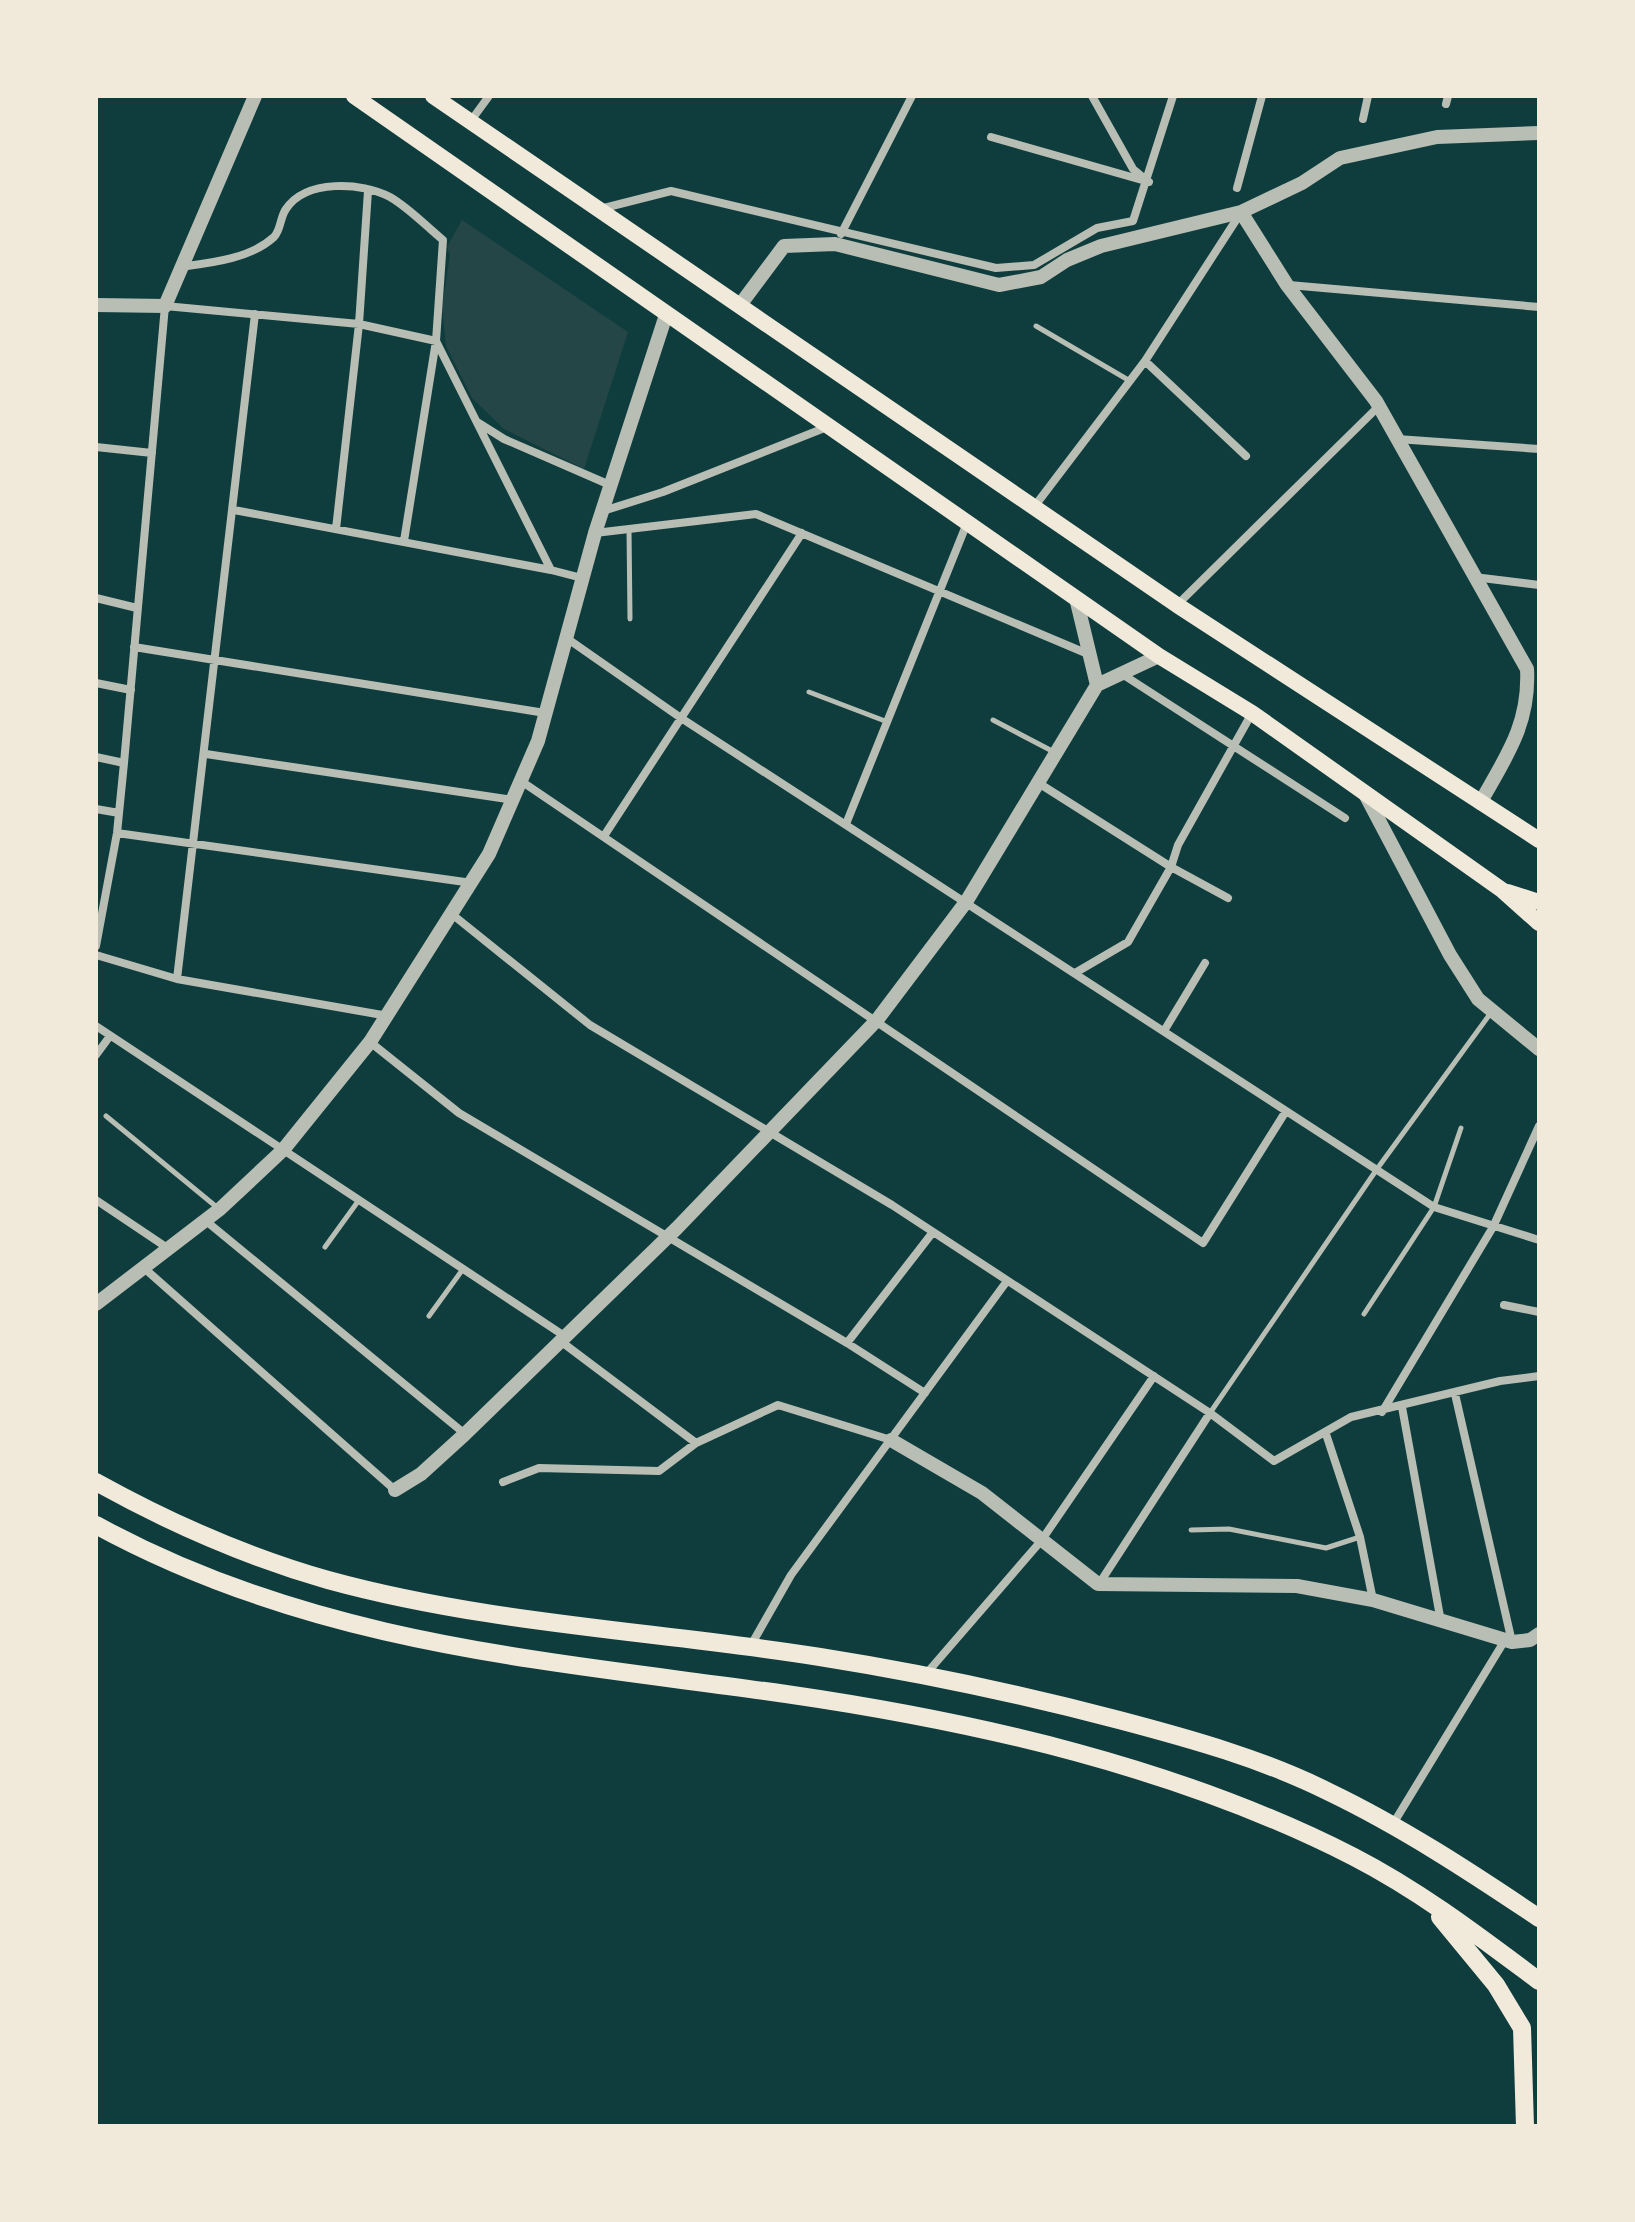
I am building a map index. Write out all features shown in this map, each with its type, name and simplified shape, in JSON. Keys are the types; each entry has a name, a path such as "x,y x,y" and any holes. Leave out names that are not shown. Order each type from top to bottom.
{"highway":[{"path":"96,1482 173,1523 228,1546 331,1581 533,1619 925,1675 1059,1704 1212,1746 1327,1790 1392,1824 1539,1918"},
{"path":"96,1525 218,1581 327,1619 392,1636 580,1668 882,1710 1076,1753 1172,1783 1278,1822 1354,1857 1426,1900 1539,1981"},
{"path":"1426,1900 1496,1985 1522,2028 1525,2126"}],"main road":[{"path":"354,96 1159,656 1252,713 1502,890 1539,923"},
{"path":"433,96 1177,605 1539,840"},
{"path":"1502,890 1539,902"}],"street":[{"path":"96,946 117,833 165,306 178,267 255,96"},
{"path":"470,122 489,96"},
{"path":"835,244 912,96"},
{"path":"1092,96 1133,169 1149,182"},
{"path":"599,209 671,191 996,268 1034,265 1097,228 1133,221 1149,182 1173,96"},
{"path":"1237,188 1262,96"},
{"path":"1363,119 1368,96"},
{"path":"740,305 784,246 835,244 999,285 1041,277 1067,260 1101,246 1241,212 1302,183 1340,158 1437,137 1539,133"},
{"path":"991,137 1149,182"},
{"path":"178,267 225,261 266,242 276,235 286,209 303,195 321,187 348,186 388,196 443,240 436,341 404,541"},
{"path":"336,529 359,324 368,191"},
{"path":"1241,212 1287,285 1379,406 1527,669 1527,707 1519,733 1480,803"},
{"path":"1034,507 1145,361 1241,212"},
{"path":"1287,285 1539,307"},
{"path":"96,305 165,306 359,324 436,341"},
{"path":"177,979 206,754 255,314"},
{"path":"96,1304 206,1221 283,1150 370,1042 472,883 513,800 545,713 595,533 666,315"},
{"path":"436,341 551,570"},
{"path":"1145,361 1246,456"},
{"path":"1177,605 1379,406"},
{"path":"477,421 504,439 610,485"},
{"path":"602,512 827,427"},
{"path":"1397,439 1539,449"},
{"path":"96,447 152,453"},
{"path":"234,510 582,578"},
{"path":"595,533 756,514 1088,654"},
{"path":"846,824 967,523"},
{"path":"604,836 802,533"},
{"path":"1474,577 1539,585"},
{"path":"96,598 137,608"},
{"path":"1076,598 1097,685"},
{"path":"565,637 681,718 1434,1207 1539,1240"},
{"path":"134,647 545,713"},
{"path":"144,1268 395,1490 421,1474 465,1434 561,1337 668,1236 877,1020 966,902 1059,754 1097,685 1159,656"},
{"path":"1122,674 1345,818"},
{"path":"96,683 131,690"},
{"path":"1075,973 1128,942 1252,713"},
{"path":"206,754 513,800"},
{"path":"96,757 124,763"},
{"path":"521,781 1203,1243 1286,1111"},
{"path":"1040,784 1171,867 1228,898"},
{"path":"1365,794 1450,955 1478,999 1491,1013 1539,1049"},
{"path":"96,809 119,813"},
{"path":"117,833 472,883"},
{"path":"96,886 107,888"},
{"path":"453,915 590,1025 933,1232 1210,1413 1274,1461 1351,1417 1382,1412 1500,1381 1539,1376"},
{"path":"96,955 177,979 388,1016"},
{"path":"1164,1031 1205,963"},
{"path":"96,1026 561,1337 696,1443"},
{"path":"96,1055 110,1036"},
{"path":"370,1042 459,1113 847,1343 925,1393"},
{"path":"1382,1412 1493,1227 1539,1126"},
{"path":"96,1200 169,1249"},
{"path":"206,1221 465,1434"},
{"path":"847,1343 933,1232"},
{"path":"750,1648 791,1575 1007,1281"},
{"path":"1504,1305 1539,1312"},
{"path":"925,1675 1041,1541 1154,1376"},
{"path":"1392,1824 1508,1641 1455,1394"},
{"path":"503,1482 539,1468 659,1471 696,1443 778,1405 891,1440 982,1493 1098,1584 1297,1586 1373,1600 1508,1641 1530,1640 1539,1634"},
{"path":"1402,1407 1441,1622"},
{"path":"1098,1584 1210,1413"},
{"path":"1326,1434 1360,1537 1373,1600"}],"lane":[{"path":"1036,326 1130,381"},
{"path":"629,529 630,619"},
{"path":"809,692 885,721"},
{"path":"993,720 1059,754"},
{"path":"1210,1413 1377,1169 1491,1013"},
{"path":"106,1116 220,1209"},
{"path":"1364,1314 1434,1207 1461,1128"},
{"path":"325,1247 359,1200"},
{"path":"429,1316 463,1269"},
{"path":"1191,1530 1229,1529 1282,1542 1326,1548 1360,1537"}],"shaded area":[{"path":"462,220 628,332 584,469 504,429 472,398 446,346 442,307 450,255 447,247"}]}
